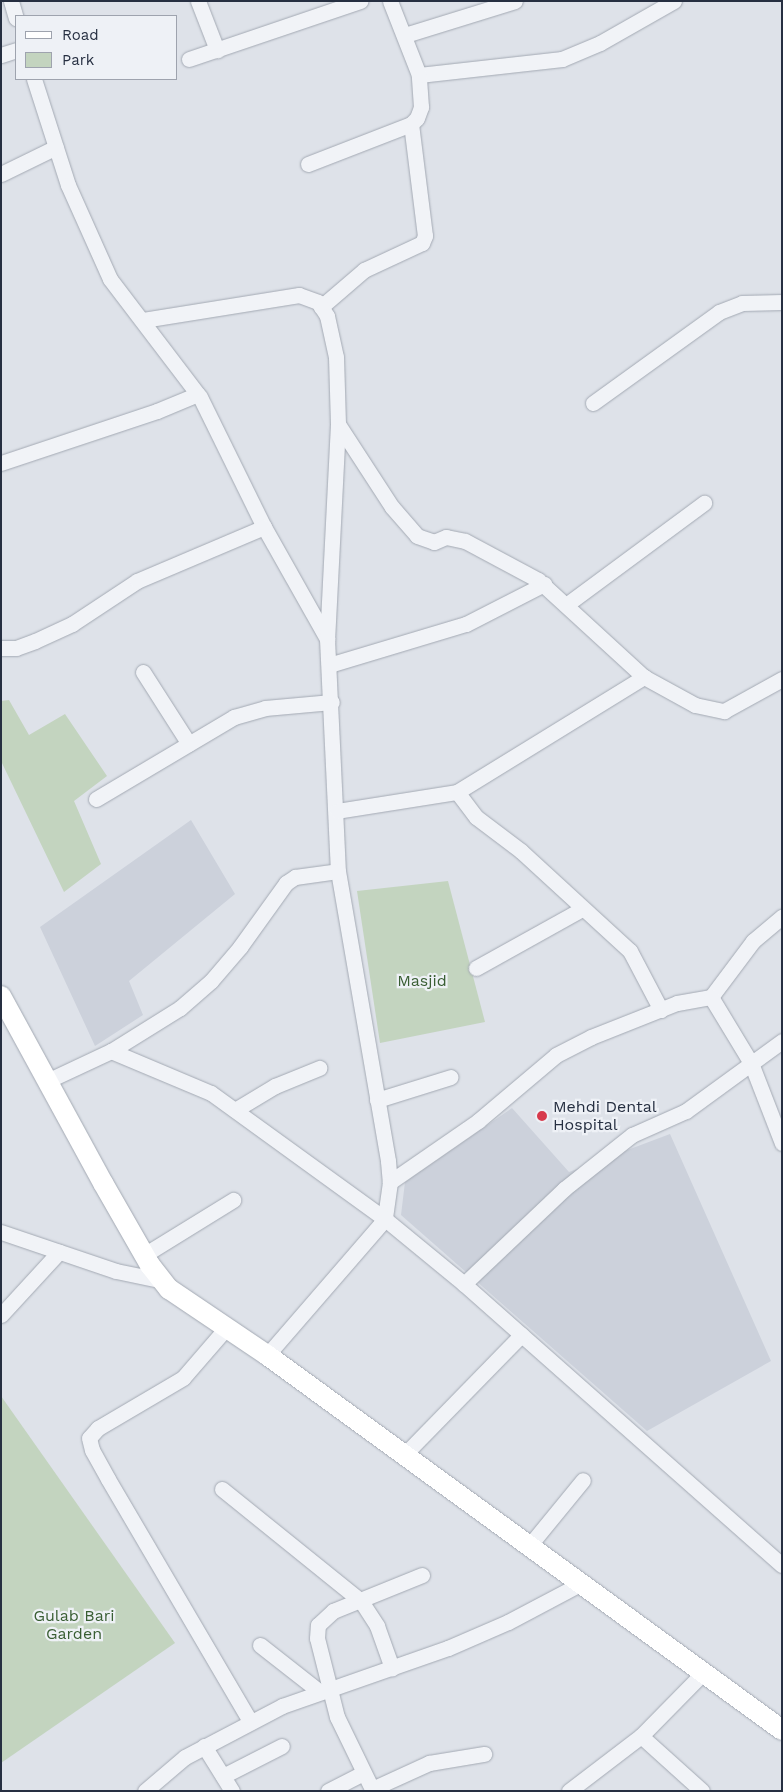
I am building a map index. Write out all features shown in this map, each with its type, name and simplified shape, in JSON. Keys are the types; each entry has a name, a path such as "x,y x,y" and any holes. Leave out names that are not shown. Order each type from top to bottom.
{"main road":[{"path":"3,1001 144,1255 160,1280 267,1355 782,1730"}],"street":[{"path":"11,1 15,15"},
{"path":"198,1 217,50"},
{"path":"189,60 360,1"},
{"path":"321,307 364,270 422,243 425,236 411,124 421,107 419,75 405,35 390,1"},
{"path":"405,35 515,1"},
{"path":"419,75 562,59 600,43 674,1"},
{"path":"1,55 15,50"},
{"path":"34,80 68,185 110,278 198,394 264,527 327,639"},
{"path":"308,164 411,124"},
{"path":"1,174 56,147"},
{"path":"143,320 299,295 309,297 321,307 333,333 336,357 338,424 327,639 332,702 338,871 390,1182 385,1219 267,1355"},
{"path":"593,403 719,312 742,303 782,302"},
{"path":"1,463 157,412 198,394"},
{"path":"338,424 392,507 417,536 434,542 446,537 465,541 544,584 644,677 694,704 724,711 782,679"},
{"path":"566,605 704,504"},
{"path":"1,648 16,648 72,624 137,581 264,527"},
{"path":"328,666 466,624 544,584"},
{"path":"143,672 189,744"},
{"path":"337,811 457,792 644,677"},
{"path":"96,799 189,744 248,712 332,702"},
{"path":"457,792 476,817 521,851 582,909 630,951 661,1010"},
{"path":"47,1081 111,1051 180,1008 211,981 240,947 286,883 295,877 338,871"},
{"path":"476,968 582,909"},
{"path":"390,1182 478,1121 556,1055 591,1037 661,1010 712,997 753,941 782,917"},
{"path":"712,997 751,1063 782,1143"},
{"path":"464,1284 564,1189 632,1135 686,1111 782,1041"},
{"path":"111,1051 188,1081 235,1110 385,1219 464,1284 782,1565"},
{"path":"235,1110 274,1086 319,1068"},
{"path":"377,1100 451,1077"},
{"path":"144,1255 234,1200"},
{"path":"1,1232 116,1271 160,1280"},
{"path":"1,1315 59,1252"},
{"path":"227,1327 183,1378 98,1428 89,1438 92,1450 108,1479 250,1721"},
{"path":"404,1455 521,1335"},
{"path":"528,1546 583,1480"},
{"path":"222,1489 361,1601 377,1626 392,1668"},
{"path":"422,1575 333,1611 318,1626 317,1638 324,1690 342,1732 372,1790 428,1763 484,1754"},
{"path":"146,1791 162,1774 204,1746 250,1721 324,1690 392,1668 508,1622 580,1584"},
{"path":"260,1645 324,1690"},
{"path":"569,1791 641,1736 703,1674"},
{"path":"641,1736 702,1791"},
{"path":"204,1746 232,1791"},
{"path":"223,1776 282,1746"},
{"path":"328,1791 363,1773"}],"shaded area":[{"path":"191,820 235,894 129,981 143,1015 95,1046 40,927"},
{"path":"512,1108 569,1172 670,1134 771,1361 647,1431 401,1215 405,1182"}],"green space":[{"path":"9,700 29,735 65,714 107,776 74,801 101,864 64,892 1,761 1,701"},
{"name":"Masjid","path":"448,881 485,1022 380,1043 357,891"},
{"name":"Gulab Bari Garden","path":"1,1396 175,1643 1,1763"}],"place":[{"name":"Mehdi Dental Hospital","path":"542,1116"}]}
